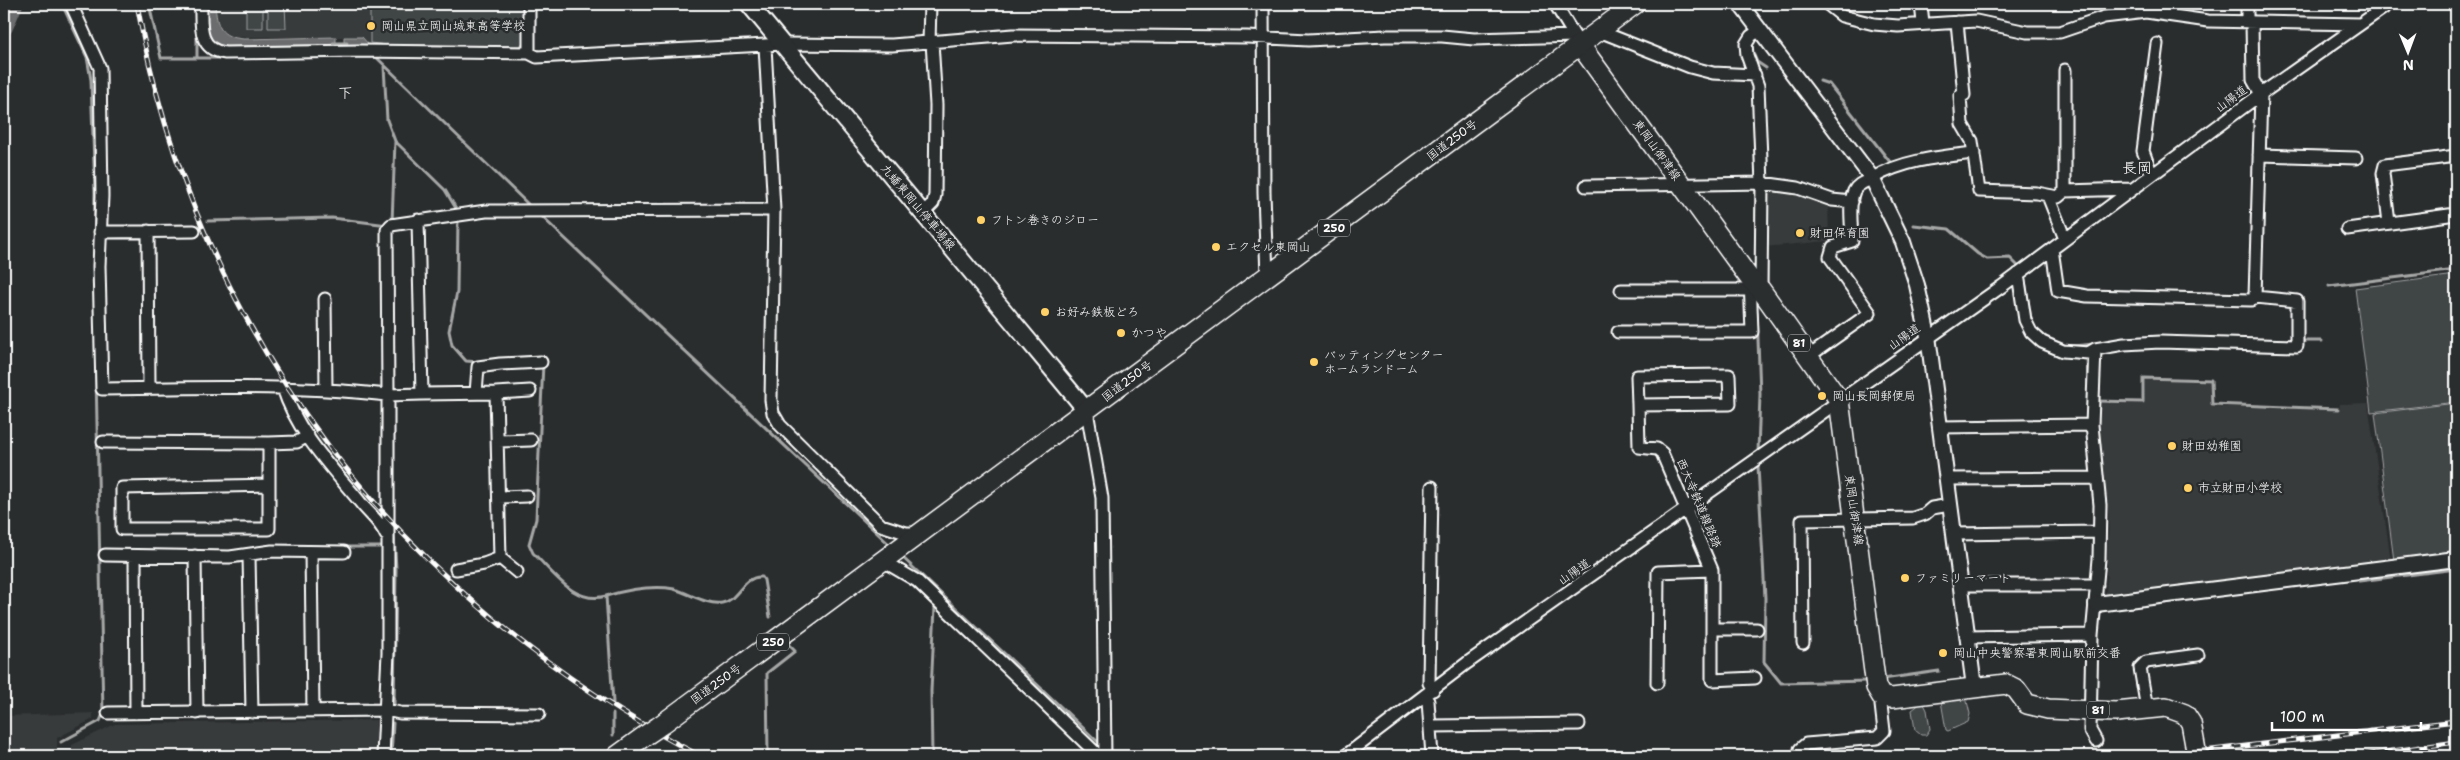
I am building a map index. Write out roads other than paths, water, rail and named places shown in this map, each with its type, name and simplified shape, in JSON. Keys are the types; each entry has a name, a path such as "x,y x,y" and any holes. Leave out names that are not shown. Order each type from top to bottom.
{"main road":[{"name":"九蟠東岡山停車場線","path":"749,4 1087,411"},
{"name":"国道250号","path":"617,756 1267,277 1577,40 1599,30 1635,4"},
{"name":"東岡山御津線","path":"1577,40 1754,286 1809,356 1839,400 1876,687 1882,697"},
{"name":"81","path":"1882,697 1892,698 1974,686 2006,684 2013,686 2027,704 2048,709 2116,712 2166,707 2185,714 2190,723 2197,756"}],"street":[{"path":"71,4 100,68 102,389 283,388 326,389 391,395 530,391"},
{"path":"201,4 201,32 206,46 218,52 378,51 529,53 537,57 783,44 846,46 931,42 1013,35 1308,40 1385,36 1442,36 1474,39 1577,40"},
{"path":"529,4 529,53"},
{"path":"923,213 933,203 935,195 936,105 930,4"},
{"path":"1263,4 1264,193 1267,277"},
{"path":"1554,4 1577,40"},
{"path":"1740,4 1872,178 1903,242 1917,285 1928,336 1974,686"},
{"path":"1827,4 1842,16 1874,24 1898,26 1976,21 2027,32 2060,32 2104,17 2114,10 2146,12 2208,21 2360,24"},
{"path":"1921,4 1923,23"},
{"path":"2247,4 2250,22 2253,80 2261,94 2255,297"},
{"name":"山陽道","path":"1345,756 1429,693 1687,508 2018,274 2261,94 2389,4"},
{"path":"1957,22 1964,96 1960,96 1962,124 1972,141 1979,191 2037,193 2058,197 2065,191 2132,189"},
{"path":"1599,30 1690,67 1713,72 1754,75"},
{"path":"1618,332 1752,332 1762,183 1758,86 1747,55 1746,44 1751,36 1760,30"},
{"path":"2152,174 2143,151 2157,44"},
{"path":"766,46 774,210 773,413 780,425 881,525 906,533 920,534"},
{"path":"2065,191 2066,70"},
{"path":"1809,356 1870,313 1830,257 1832,247 1852,241 1852,202 1854,191 1859,184 1891,169 1934,157 1974,154"},
{"path":"2259,155 2356,158"},
{"path":"2389,223 2383,173 2385,165 2456,156"},
{"path":"1586,186 1683,186 1762,183 1798,188 1832,200 1852,202"},
{"path":"2048,196 2065,238"},
{"path":"383,756 388,634 387,536 391,395 391,225 486,211 774,210"},
{"path":"2347,230 2456,214"},
{"path":"418,220 422,394"},
{"path":"148,231 149,388"},
{"path":"100,232 194,231"},
{"path":"2018,274 2025,320 2031,332 2042,342 2063,351 2088,352 2096,349 2160,342 2297,346 2297,301 2255,297 2251,300 2087,296 2058,291 2052,249"},
{"path":"1621,290 1754,286"},
{"path":"325,299 326,389"},
{"path":"2096,349 2092,425 2100,505 2096,604 2092,635 2090,710 2090,730 2096,741"},
{"path":"476,393 478,367 541,362"},
{"path":"1729,375 1730,404 1638,405 1637,376 1729,375"},
{"path":"283,388 287,402 308,436 362,504 381,524 387,536"},
{"path":"496,393 500,558 517,572"},
{"name":"西大寺鉄道線路跡","path":"1638,405 1639,447 1657,449 1662,453 1711,567"},
{"path":"1087,411 1102,498 1105,756"},
{"path":"1940,427 2092,425"},
{"path":"103,442 269,443 297,442 308,436"},
{"path":"498,441 531,440"},
{"path":"269,443 270,529 122,529 122,488 269,486"},
{"path":"1947,479 2096,478"},
{"path":"1432,487 1430,683 1428,701 1432,756"},
{"path":"499,497 527,496"},
{"path":"1803,643 1802,520 1855,521 1913,518 1926,514 1932,508 1950,505"},
{"path":"1953,534 2099,532"},
{"path":"105,556 249,556 272,551 344,552"},
{"path":"311,552 313,711"},
{"path":"891,555 1099,756"},
{"path":"135,556 136,713"},
{"path":"195,556 197,713"},
{"path":"249,556 252,712"},
{"path":"456,569 484,564 500,558"},
{"path":"2096,604 2456,559"},
{"path":"1657,684 1658,572 1711,567 1712,680 1755,678"},
{"path":"1960,585 2097,585"},
{"path":"1713,629 1757,629"},
{"path":"1967,637 2092,635"},
{"path":"2146,709 2140,668 2146,662 2198,655"},
{"path":"1800,756 1800,750 1806,744 1877,738 1884,731 1882,697"},
{"path":"108,713 386,710 400,713 539,714"},
{"path":"1431,726 1579,724"}],"waterway":[{"path":"4,27 14,4"},
{"path":"62,4 87,57 91,80 95,193 94,256"},
{"path":"149,4 161,58 225,58"},
{"path":"197,31 197,58"},
{"path":"333,43 347,43"},
{"path":"1753,53 1757,62 1766,68"},
{"path":"374,55 531,207"},
{"path":"384,66 387,120 395,141 392,223"},
{"path":"1820,81 1829,84 1890,162 1890,166"},
{"path":"396,142 445,190 457,210"},
{"path":"1756,187 1756,273"},
{"path":"539,214 891,546"},
{"path":"208,221 332,218 388,225"},
{"path":"458,218 457,292 449,331 452,345 466,361 478,362"},
{"path":"1914,225 1949,229 1978,254 1987,259 2010,258 2019,267"},
{"path":"2329,286 2456,270"},
{"path":"2024,274 2030,314"},
{"path":"1757,312 1760,394 1758,452"},
{"path":"2039,332 2050,340"},
{"path":"2300,341 2322,341"},
{"path":"2073,346 2094,344"},
{"path":"2087,359 2088,383"},
{"path":"543,363 536,519 529,544 533,553 557,578 574,592 595,598 606,596 613,703"},
{"path":"61,742 100,721 103,714 96,375"},
{"path":"2096,401 2143,402 2143,378 2211,380 2212,404 2338,409"},
{"path":"1758,466 1765,598 1764,662 1781,683 1868,681"},
{"path":"394,533 396,569 394,705"},
{"path":"343,547 383,547"},
{"path":"126,550 195,551"},
{"path":"901,556 1098,742"},
{"path":"2359,581 2456,569"},
{"path":"606,596 640,589 666,588 710,602 722,603 732,598 750,580 755,577 762,577 770,617"},
{"path":"910,583 935,607 931,691 932,756"},
{"path":"768,756 767,673 795,651 789,645"},
{"path":"1883,679 1939,671"},
{"path":"613,714 613,735"},
{"path":"391,756 393,723"}],"railway":[{"path":"137,4 166,125 208,240 263,347 329,447 407,538 495,620 593,693 700,756"},
{"path":"2161,756 2456,721"},
{"path":"2357,756 2456,742"}],"place":[{"name":"岡山県立岡山城東高等学校","path":"371,26"},
{"name":"フトン巻きのジロー","path":"981,220"},
{"name":"財田保育園","path":"1800,233"},
{"name":"エクセル東岡山","path":"1216,247"},
{"name":"お好み鉄板どろ","path":"1045,312"},
{"name":"かつや","path":"1121,333"},
{"name":"バッティングセンター ホームランドーム","path":"1314,362"},
{"name":"岡山長岡郵便局","path":"1822,396"},
{"name":"財田幼稚園","path":"2172,446"},
{"name":"市立財田小学校","path":"2188,488"},
{"name":"ファミリーマート","path":"1905,578"},
{"name":"岡山中央警察署東岡山駅前交番","path":"1943,653"}],"district":[{"name":"下","path":"345,93"},
{"name":"長岡","path":"2137,168"}]}
